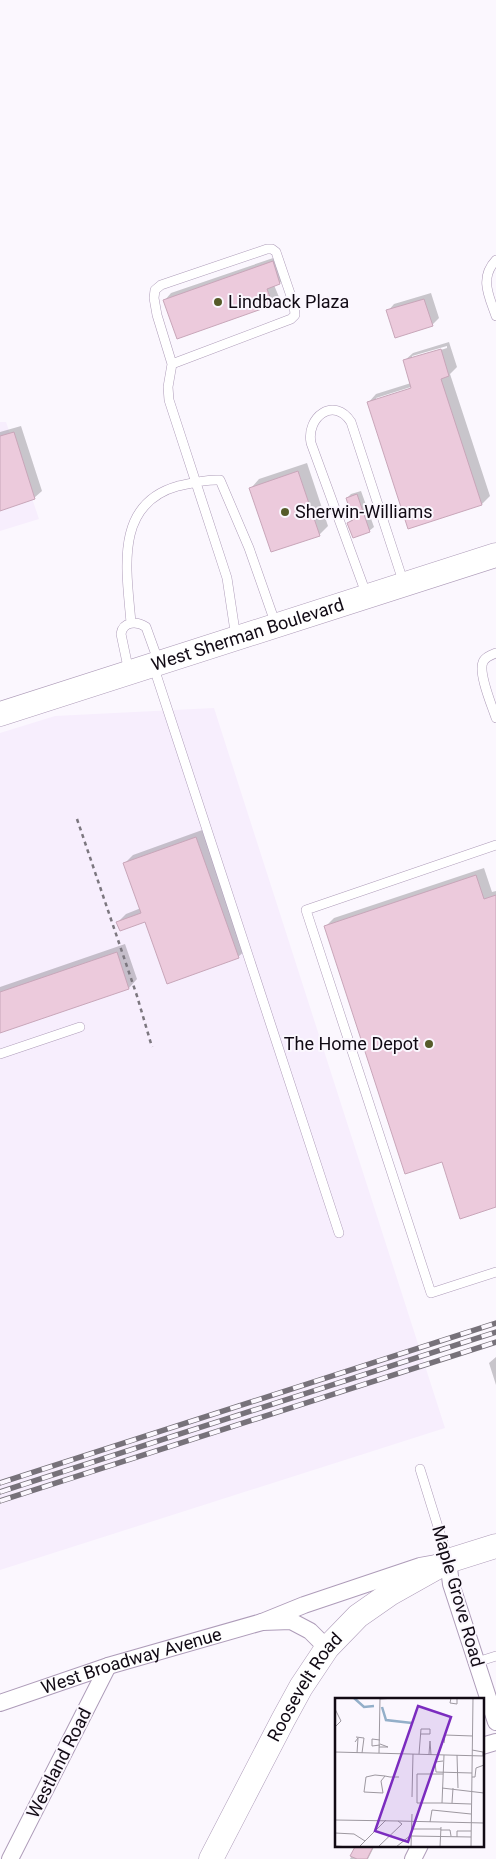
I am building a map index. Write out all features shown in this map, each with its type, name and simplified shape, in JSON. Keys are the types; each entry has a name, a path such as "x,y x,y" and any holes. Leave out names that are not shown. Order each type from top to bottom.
{"main road":[{"name":"West Sherman Boulevard","path":"0,714 496,555"},
{"name":"West Broadway Avenue","path":"448,1561 496,1546"},
{"name":"Roosevelt Road","path":"211,1859 301,1687 327,1648 358,1616 391,1593 448,1561"}],"street":[{"name":"West Broadway Avenue","path":"0,1703 108,1666 262,1622 304,1605 420,1566 448,1561"},
{"name":"Maple Grove Road","path":"448,1561 452,1584 496,1722"},
{"name":"West Broadway Avenue","path":"262,1622 291,1622 310,1631 327,1648"},
{"name":"Westland Road","path":"10,1859 108,1666"},
{"path":"413,1859 420,1846"}],"lane":[{"path":"172,364 290,319 294,315 294,305 276,252 272,249 267,249 161,285 155,290 154,298 157,315 172,364 168,387 169,400 227,578 236,638"},
{"path":"496,260 488,268 486,287 496,316"},
{"path":"367,596 311,443 311,428 316,418 329,410 346,414 351,422 404,584"},
{"path":"131,623 127,563 128,539 134,522 144,506 154,496 167,489 209,479 220,480 249,548 276,625"},
{"path":"129,673 121,634 122,629 125,625 131,623 141,624 146,627 156,664 339,1233"},
{"path":"496,653 489,655 483,662 482,671 496,718"},
{"path":"496,845 306,910 431,1293 496,1272"},
{"path":"0,1054 80,1027"},
{"name":"Maple Grove Road","path":"420,1469 448,1561"},
{"path":"477,1662 496,1656"}],"path":[{"path":"77,819 137,996 152,1047"}],"shaded area":[{"path":"0,422 6,422 39,519 0,531"},
{"path":"214,708 445,1428 0,1570 0,733 55,716"}],"building":[{"name":"Lindback Plaza","path":"273,261 280,284 267,289 273,305 177,339 163,300"},
{"path":"424,299 433,326 395,338 386,310"},
{"path":"441,349 449,376 441,379 482,505 408,529 367,402 411,388 403,360"},
{"path":"14,432 35,499 0,511 0,436"},
{"name":"Sherwin-Williams","path":"298,471 320,536 271,552 249,488"},
{"path":"357,494 370,532 353,538 347,523 353,520 346,498"},
{"path":"196,837 239,958 167,984 145,922 120,931 116,922 141,913 123,863"},
{"name":"The Home Depot","path":"476,875 484,899 496,895 496,1207 460,1219 442,1162 405,1174 324,926"},
{"path":"117,952 129,989 0,1033 0,992"},
{"path":"355,1846 374,1846 367,1859 357,1859 350,1856"}],"railway":[{"path":"0,1483 496,1323"},
{"path":"0,1492 496,1332"},
{"path":"0,1501 496,1342"}],"place":[{"name":"Lindback Plaza","path":"218,302"},
{"name":"Sherwin-Williams","path":"285,512"},
{"name":"The Home Depot","path":"429,1044"}]}
